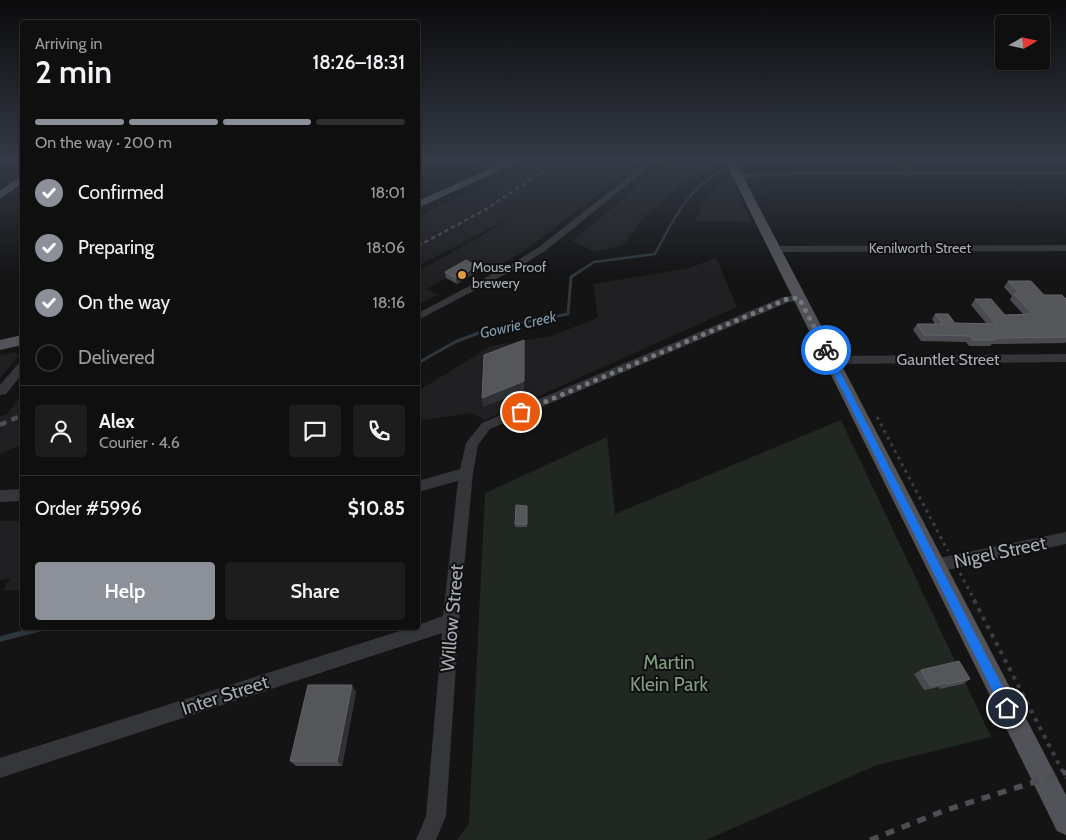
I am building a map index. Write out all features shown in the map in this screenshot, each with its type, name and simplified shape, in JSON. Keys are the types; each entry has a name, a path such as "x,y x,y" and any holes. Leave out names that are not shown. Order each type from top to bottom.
{"main road":[{"path":"420,204 433,198"},
{"path":"749,198 934,566 1066,822"},
{"path":"0,345 20,340"}],"street":[{"path":"420,317 526,259 604,198"},
{"name":"Kenilworth Street","path":"774,249 1066,248"},
{"name":"Willow Street","path":"426,840 436,816 451,622 466,473 472,443 486,426 787,299 799,298"},
{"name":"Gauntlet Street","path":"830,360 1066,358"},
{"path":"2,391 20,369"},
{"path":"420,485 466,473"},
{"path":"0,496 20,496"},
{"name":"Nigel Street","path":"934,566 1066,538"},
{"name":"Inter Street","path":"0,768 451,622"}],"path":[{"path":"873,410 1066,778"}],"shaded area":[{"path":"456,198 593,198 523,252 483,275 467,266 427,289 437,295 420,304 420,270 510,218 420,265 420,215"},
{"path":"624,198 665,198 644,218 623,245 595,252 572,241"},
{"path":"705,198 740,198 751,222 695,221"},
{"path":"716,258 737,307 485,420 471,413 420,421 420,390 491,346 551,336 598,318 593,284 689,268"},
{"path":"16,352 18,357 0,378 0,355"},
{"path":"20,398 20,445 0,454 0,416 7,414"},
{"path":"0,521 20,521 20,591 3,590 10,578 0,580"}],"green space":[{"name":"Martin Klein Park","path":"841,420 991,737 877,765 706,840 457,840 469,824 485,493 607,437 615,514"}],"building":[{"path":"466,260 477,266 456,278 445,272"},
{"path":"1008,281 1031,281 1044,295 1062,295 1066,299 1066,337 973,340 970,336 924,335 917,324 943,324 935,314 948,314 955,323 996,324 975,299 991,299 1005,315 1033,314 1014,294 1020,294"},
{"path":"524,340 524,381 482,398 484,355"},
{"path":"516,505 527,506 527,524 515,524"},
{"path":"959,661 970,679 930,686 921,670"},
{"path":"308,685 352,685 337,761 290,761"}],"waterway":[{"name":"Gowrie Creek","path":"580,271 594,262 655,254 689,198"},
{"name":"Gowrie Creek","path":"420,362 455,342 489,329 568,314 571,277 582,270"},
{"name":"Gowrie Creek","path":"0,639 34,630"}],"railway":[{"path":"420,245 503,198"},
{"path":"0,425 20,416"},
{"path":"870,840 946,810 1066,772"}],"way so far":[{"path":"521,412 787,299 799,298 826,350"}],"place":[{"name":"Mouse Proof brewery","path":"462,275"}],"route":[{"path":"826,350 1007,708"}]}
